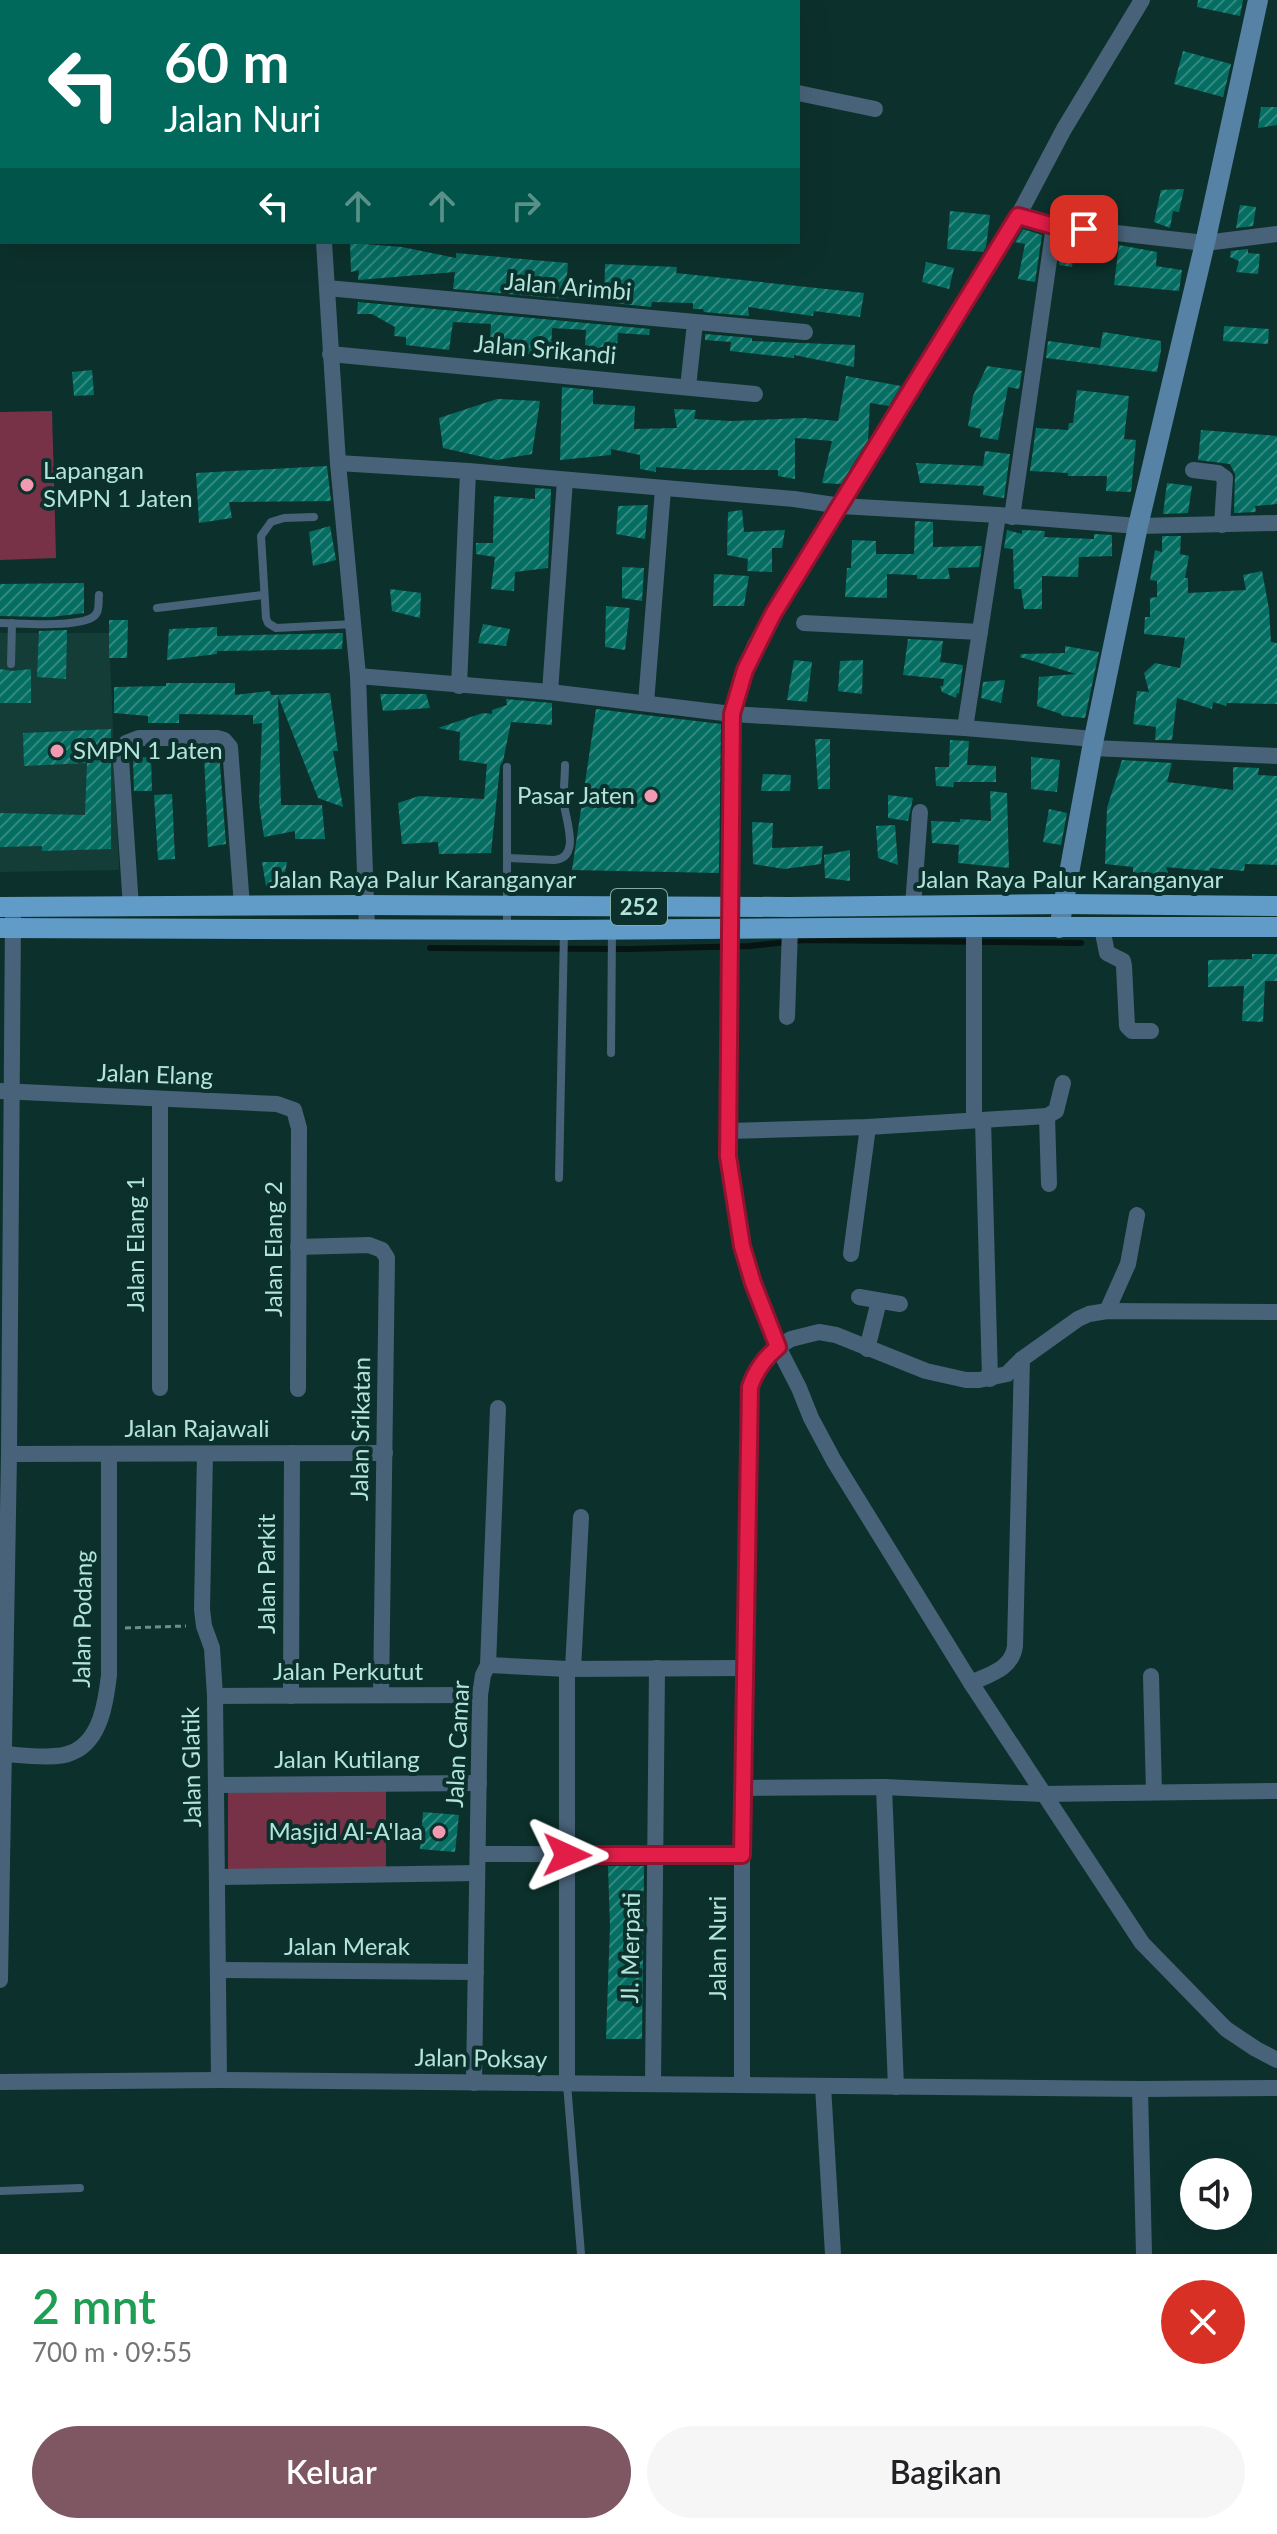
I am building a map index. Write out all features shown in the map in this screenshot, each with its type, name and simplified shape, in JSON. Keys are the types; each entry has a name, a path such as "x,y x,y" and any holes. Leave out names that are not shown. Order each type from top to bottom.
{"main road":[{"path":"1059,928 1138,526 1258,0"},
{"name":"Jalan Raya Palur Karanganyar","path":"7,918 131,907 1277,906"},
{"path":"731,907 731,941"},
{"path":"789,907 790,936"},
{"name":"Jalan Raya Palur Karanganyar","path":"7,918 507,930 564,937 731,941 790,936 974,938 1059,928 1277,927"}],"street":[{"path":"731,907 732,714 745,670 763,630 1018,216 1064,129 1142,0"},
{"path":"800,93 875,109"},
{"path":"1018,216 1054,226 1205,243 1277,234"},
{"path":"965,728 1054,226"},
{"path":"324,244 338,463 355,624 367,929"},
{"name":"Jalan Arimbi","path":"327,288 805,332"},
{"path":"688,387 695,323"},
{"name":"Jalan Srikandi","path":"330,354 755,394"},
{"path":"338,463 468,471 794,499 841,506 1138,526 1277,523"},
{"path":"1193,470 1218,473 1225,478 1222,525"},
{"path":"459,686 468,471"},
{"path":"550,692 565,480"},
{"path":"646,703 663,489"},
{"path":"804,623 980,632"},
{"path":"358,676 550,692 732,714 965,728 1093,743 1277,756"},
{"path":"131,907 121,759 126,743 139,738 217,738 230,747 242,906"},
{"path":"913,906 920,812"},
{"path":"0,1980 4,1533 9,1454 7,918"},
{"path":"1102,928 1107,953 1123,961 1127,1026 1132,1031 1151,1031"},
{"path":"787,1017 790,936"},
{"path":"974,938 978,1120 990,1379"},
{"path":"731,941 728,1156 742,1246 778,1347 834,1461 971,1683 1142,1943 1226,2029 1277,2060"},
{"path":"728,1131 868,1127 1047,1116 1056,1111 1063,1083"},
{"name":"Jalan Elang","path":"7,1092 277,1104 294,1110"},
{"name":"Jalan Elang 1","path":"160,1100 160,1388"},
{"name":"Jalan Elang 2","path":"294,1110 299,1128 298,1389"},
{"path":"1047,1116 1049,1184"},
{"path":"851,1254 868,1127"},
{"path":"1107,1311 1128,1264 1137,1215"},
{"name":"Jalan Srikatan","path":"298,1247 369,1245 377,1247 388,1264 381,1695"},
{"path":"859,1297 900,1304"},
{"path":"867,1349 879,1301"},
{"path":"778,1347 791,1339 819,1332 836,1335 926,1371 966,1380 990,1379 1007,1374 1022,1359 1089,1314 1107,1311 1277,1312"},
{"name":"Jalan Nuri","path":"742,2084 743,1668 750,1387 761,1364 778,1347"},
{"path":"971,1683 1005,1666 1013,1657 1022,1359"},
{"name":"Jalan Camar","path":"474,2083 480,1695 488,1665 498,1408"},
{"name":"Jalan Parkit","path":"291,1696 292,1453"},
{"name":"Jalan Rajawali","path":"9,1454 385,1453"},
{"name":"Jalan Podang","path":"4,1754 61,1755 73,1752 84,1744 101,1717 106,1699 109,1628 109,1454"},
{"name":"Jalan Glatik","path":"205,1454 202,1609 212,1648 215,1696 219,2080"},
{"path":"567,2084 570,1669 581,1517"},
{"path":"488,1665 570,1669 743,1668"},
{"name":"Jl. Merpati","path":"653,2084 657,1668"},
{"path":"1151,1676 1154,1792"},
{"name":"Jalan Perkutut","path":"215,1696 480,1695"},
{"name":"Jalan Kutilang","path":"217,1785 479,1783"},
{"path":"884,1787 896,2087"},
{"path":"742,1788 884,1787 1042,1794 1277,1791"},
{"path":"478,1854 742,1855"},
{"path":"218,1877 477,1873"},
{"name":"Jalan Merak","path":"219,1970 476,1972"},
{"name":"Jalan Poksay","path":"0,2082 219,2080 1277,2088"},
{"path":"823,2086 833,2254"},
{"path":"1140,2089 1144,2254"}],"lane":[{"path":"314,517 284,518 265,527 261,536 266,618 276,628 355,624"},
{"path":"0,623 82,622 96,616 99,595"},
{"path":"157,608 263,595"},
{"path":"11,664 12,623"},
{"path":"507,858 554,860 567,855 569,822 564,802 565,765"},
{"path":"507,767 507,930"},
{"path":"611,1053 612,936"},
{"path":"559,1178 564,937"},
{"path":"567,2084 581,2254"},
{"path":"0,2191 80,2188"}],"path":[{"path":"109,1628 204,1626"}],"shaded area":[{"name":"Lapangan SMPN 1 Jaten","path":"52,411 56,558 0,560 0,412"},
{"name":"SMPN 1 Jaten","path":"0,633 109,633 119,870 0,872"},
{"path":"386,1787 386,1869 228,1870 228,1788"}],"building":[{"path":"1198,0 1243,0 1240,16 1197,7"},
{"path":"1183,51 1231,64 1223,97 1174,84"},
{"path":"1261,107 1277,107 1277,125 1258,128"},
{"path":"1184,189 1179,212 1173,211 1170,228 1154,222 1161,190"},
{"path":"1240,205 1256,207 1253,226 1236,228"},
{"path":"950,211 990,215 983,252 947,249"},
{"path":"1023,229 1042,235 1035,282 1018,279 1025,244 1015,242"},
{"path":"1063,239 1076,242 1072,267 1059,265"},
{"path":"350,244 402,247 456,258 456,253 568,263 565,299 453,289 455,272 358,280 359,270 351,272"},
{"path":"1119,245 1157,252 1156,266 1182,270 1179,291 1114,285"},
{"path":"1248,249 1248,253 1260,254 1258,274 1236,272 1239,261 1230,257 1231,251"},
{"path":"926,262 954,268 949,289 922,282"},
{"path":"605,264 677,267 676,273 864,293 860,317 814,311 813,316 748,307 749,316 704,312 703,309 693,309 693,303 652,302 651,307 604,302"},
{"path":"358,302 650,329 649,335 618,333 616,362 584,359 586,330 552,328 551,354 489,354 491,324 453,322 449,350 406,345 406,337 394,336 395,327 372,314 357,314"},
{"path":"1224,326 1269,329 1268,344 1223,341"},
{"path":"1103,332 1161,341 1157,372 1046,358 1048,341 1100,348"},
{"path":"705,334 752,338 752,341 855,345 854,367 794,355 794,358 730,351 731,342 705,340"},
{"path":"987,366 1022,371 1019,389 1008,387 998,440 980,437 981,429 968,426 973,396"},
{"path":"92,370 94,395 74,396 72,372"},
{"path":"846,376 901,386 889,406 870,403 868,440 841,484 822,483 832,441 795,438 795,479 778,476 778,470 656,467 656,472 640,469 640,455 611,449 611,455 560,460 562,387 593,390 593,404 635,406 634,429 677,428 674,409 696,410 694,419 804,418 838,421"},
{"path":"1077,390 1129,396 1124,439 1136,440 1131,492 1106,491 1107,476 1068,476 1068,473 1030,471 1036,428 1068,430 1069,423 1073,423"},
{"path":"497,399 540,401 532,454 497,460 443,448 439,418"},
{"path":"1201,430 1277,436 1277,504 1255,506 1256,512 1234,513 1235,474 1230,464 1198,460"},
{"path":"985,451 1010,454 1004,498 983,495 984,486 920,483 916,463 983,466"},
{"path":"327,466 331,501 229,502 232,518 199,523 196,473"},
{"path":"1167,483 1192,486 1188,513 1163,514"},
{"path":"535,488 551,489 548,568 515,572 514,591 491,589 495,557 476,554 476,543 493,543 494,496 535,499"},
{"path":"648,505 645,539 616,534 618,506"},
{"path":"742,510 744,532 785,530 782,548 772,548 772,572 747,571 748,559 727,555 728,512"},
{"path":"915,521 933,522 933,547 982,546 979,567 948,568 950,579 917,579 917,575 887,574 887,598 845,597 847,568 851,568 852,540 876,541 876,554 914,554"},
{"path":"330,526 336,560 313,566 309,532"},
{"path":"1007,530 1022,534 1022,530 1045,531 1044,537 1094,539 1094,534 1112,535 1112,556 1079,557 1078,577 1042,576 1042,609 1024,609 1021,589 1014,589 1013,549 1004,548"},
{"path":"1162,536 1181,536 1180,554 1189,556 1185,578 1188,578 1188,593 1246,590 1243,575 1262,571 1271,642 1277,643 1277,704 1227,703 1226,706 1213,702 1212,709 1177,698 1172,740 1155,740 1156,727 1133,724 1137,691 1149,692 1144,673 1155,663 1180,668 1185,638 1144,634 1145,617 1150,617 1150,598 1157,597 1157,581 1150,580 1155,550 1162,552"},
{"path":"622,567 644,568 642,601 622,598"},
{"path":"714,574 749,576 744,606 713,606"},
{"path":"84,583 84,613 51,617 0,616 0,584"},
{"path":"390,589 421,593 420,618 392,611"},
{"path":"606,606 630,608 625,650 605,647"},
{"path":"109,620 128,620 127,658 109,658"},
{"path":"483,624 510,629 506,646 478,643"},
{"path":"217,627 217,636 343,633 342,649 217,651 217,654 167,660 169,629"},
{"path":"67,630 66,679 37,677 39,631"},
{"path":"908,639 943,641 940,662 963,665 956,698 942,692 940,686 943,686 944,679 903,675"},
{"path":"1065,646 1099,652 1085,718 1062,716 1037,706 1039,677 1076,674 1020,657 1021,654 1065,653"},
{"path":"794,660 812,662 807,702 787,700"},
{"path":"863,660 862,694 838,691 840,661"},
{"path":"0,669 31,669 31,703 0,703"},
{"path":"1005,680 1001,703 981,698 983,682"},
{"path":"166,683 235,683 235,695 270,691 271,695 330,693 338,751 333,751 343,807 318,798 278,696 281,805 322,805 325,839 295,839 295,831 264,837 259,803 262,723 253,724 253,715 179,714 179,723 148,723 148,716 114,713 114,687 166,686"},
{"path":"380,694 426,694 430,708 383,711"},
{"path":"506,699 552,703 552,725 511,722 500,766 491,853 439,854 438,842 402,844 398,803 419,796 484,799 487,764 459,760 460,732 438,728 483,713 492,714 492,710 507,705"},
{"name":"Pasar Jaten","path":"596,709 721,724 719,873 572,870"},
{"path":"111,729 111,849 42,851 42,846 0,847 0,813 85,815 87,763 24,766 23,733"},
{"path":"815,739 830,739 830,789 818,789"},
{"path":"950,740 969,741 967,765 996,766 996,782 954,782 953,787 936,786 935,767 949,767"},
{"path":"219,752 226,844 208,847 204,754"},
{"path":"151,757 152,791 134,791 133,758"},
{"path":"1031,757 1060,760 1057,792 1031,789"},
{"path":"1122,760 1172,763 1167,782 1233,790 1233,767 1259,768 1258,775 1277,776 1277,865 1245,864 1244,871 1166,867 1170,879 1133,879 1133,867 1105,864 1107,808"},
{"path":"763,774 791,775 790,791 761,791"},
{"path":"990,791 1007,793 1009,868 958,863 959,845 932,843 931,821 991,821"},
{"path":"172,794 175,859 158,860 154,795"},
{"path":"888,795 913,798 908,821 888,818"},
{"path":"1049,809 1067,813 1061,845 1043,842"},
{"path":"752,822 773,823 772,848 823,846 821,864 784,869 753,864"},
{"path":"895,825 898,865 878,858 876,826"},
{"path":"850,850 850,881 825,878 824,855"},
{"path":"262,862 287,862 283,886 266,886"},
{"path":"1252,954 1277,954 1277,981 1265,981 1263,1022 1242,1021 1244,986 1208,987 1208,960 1252,959"},
{"name":"Masjid Al-A'laa","path":"423,1812 459,1815 455,1852 420,1849"},
{"path":"608,1866 644,1866 642,2039 606,2039 610,1926"}],"waterway":[{"path":"430,948 629,949 750,946 804,940 1081,943"}],"place":[{"name":"Lapangan SMPN 1 Jaten","path":"27,485"},
{"name":"SMPN 1 Jaten","path":"57,751"},
{"name":"Pasar Jaten","path":"651,796"},
{"name":"Masjid Al-A'laa","path":"439,1832"}],"route":[{"path":"567,1855 742,1855 750,1387 756,1371 778,1347 742,1246 728,1156 732,714 745,670 773,614 1018,216 1054,226 1084,229"}]}
